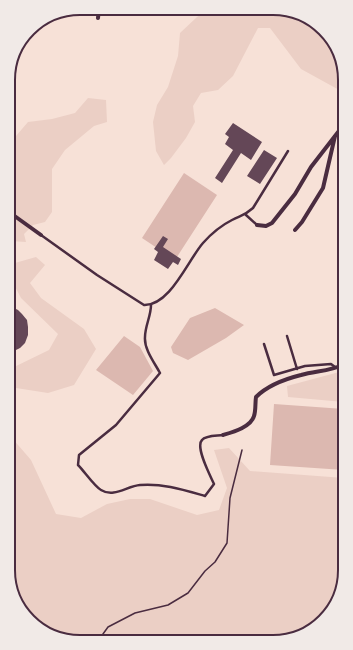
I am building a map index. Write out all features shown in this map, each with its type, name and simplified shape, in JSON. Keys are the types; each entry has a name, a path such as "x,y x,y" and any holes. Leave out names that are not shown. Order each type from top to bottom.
{"street":[{"path":"257,225 266,226 272,223 295,194 311,167 338,131"},
{"path":"295,230 302,222 323,188 335,134"},
{"path":"15,216 41,235"},
{"path":"223,435 246,426 251,421 254,416 256,397 263,390 281,381 338,367"}],"lane":[{"path":"41,235 144,305 151,305 161,300 179,278 204,242 226,223 246,214 253,208 288,151"},
{"path":"246,214 257,225"},
{"path":"151,305 151,312 145,338 147,348 160,373 116,425 79,455 78,465 101,490 112,494 134,486 142,485 178,488 204,496 214,484 200,451 199,444 202,439 207,437 223,435"},
{"path":"287,336 297,368"},
{"path":"264,344 274,375 305,366 331,364 335,368"}],"path":[{"path":"103,635 108,628 135,612 168,605 188,593 205,571 215,562 227,543 230,498 242,450"}],"shaded area":[{"path":"200,15 273,15 286,16 302,22 322,37 331,51 337,67 338,89 301,69 270,28 258,28 233,76 218,90 201,93 193,106 195,122 186,138 164,165 156,151 153,122 157,105 168,87 178,56 180,33"},
{"path":"88,98 106,100 107,122 94,126 65,150 52,169 52,212 45,222 33,225 24,234 26,242 15,241 16,136 28,122 52,119 75,113"},
{"path":"184,173 217,195 175,260 142,238"},
{"path":"36,257 45,265 30,283 41,298 84,329 96,349 74,385 48,393 15,389 15,367 49,350 58,334 21,298 15,287 15,263"},
{"path":"215,308 244,325 226,338 188,360 173,353 171,347 190,318"},
{"path":"124,336 140,347 153,371 133,395 96,370"},
{"path":"338,372 338,401 288,397 287,386"},
{"path":"274,404 338,409 338,470 270,465"},
{"path":"15,441 31,460 56,514 81,518 107,504 130,499 150,499 197,515 219,510 227,488 214,450 229,448 250,471 338,478 337,583 335,591 325,610 309,624 294,632 273,635 80,635 63,633 55,630 40,622 28,610 18,591 15,570"}],"building":[{"path":"233,123 262,142 251,160 241,153 222,183 215,178 233,150 225,144 229,137 225,134"},
{"path":"264,150 277,158 260,184 247,176"},
{"path":"163,236 168,239 163,247 181,259 178,265 173,262 168,269 154,260 158,252 154,249"},
{"path":"15,308 27,320 28,327 28,335 25,343 15,350"}]}
